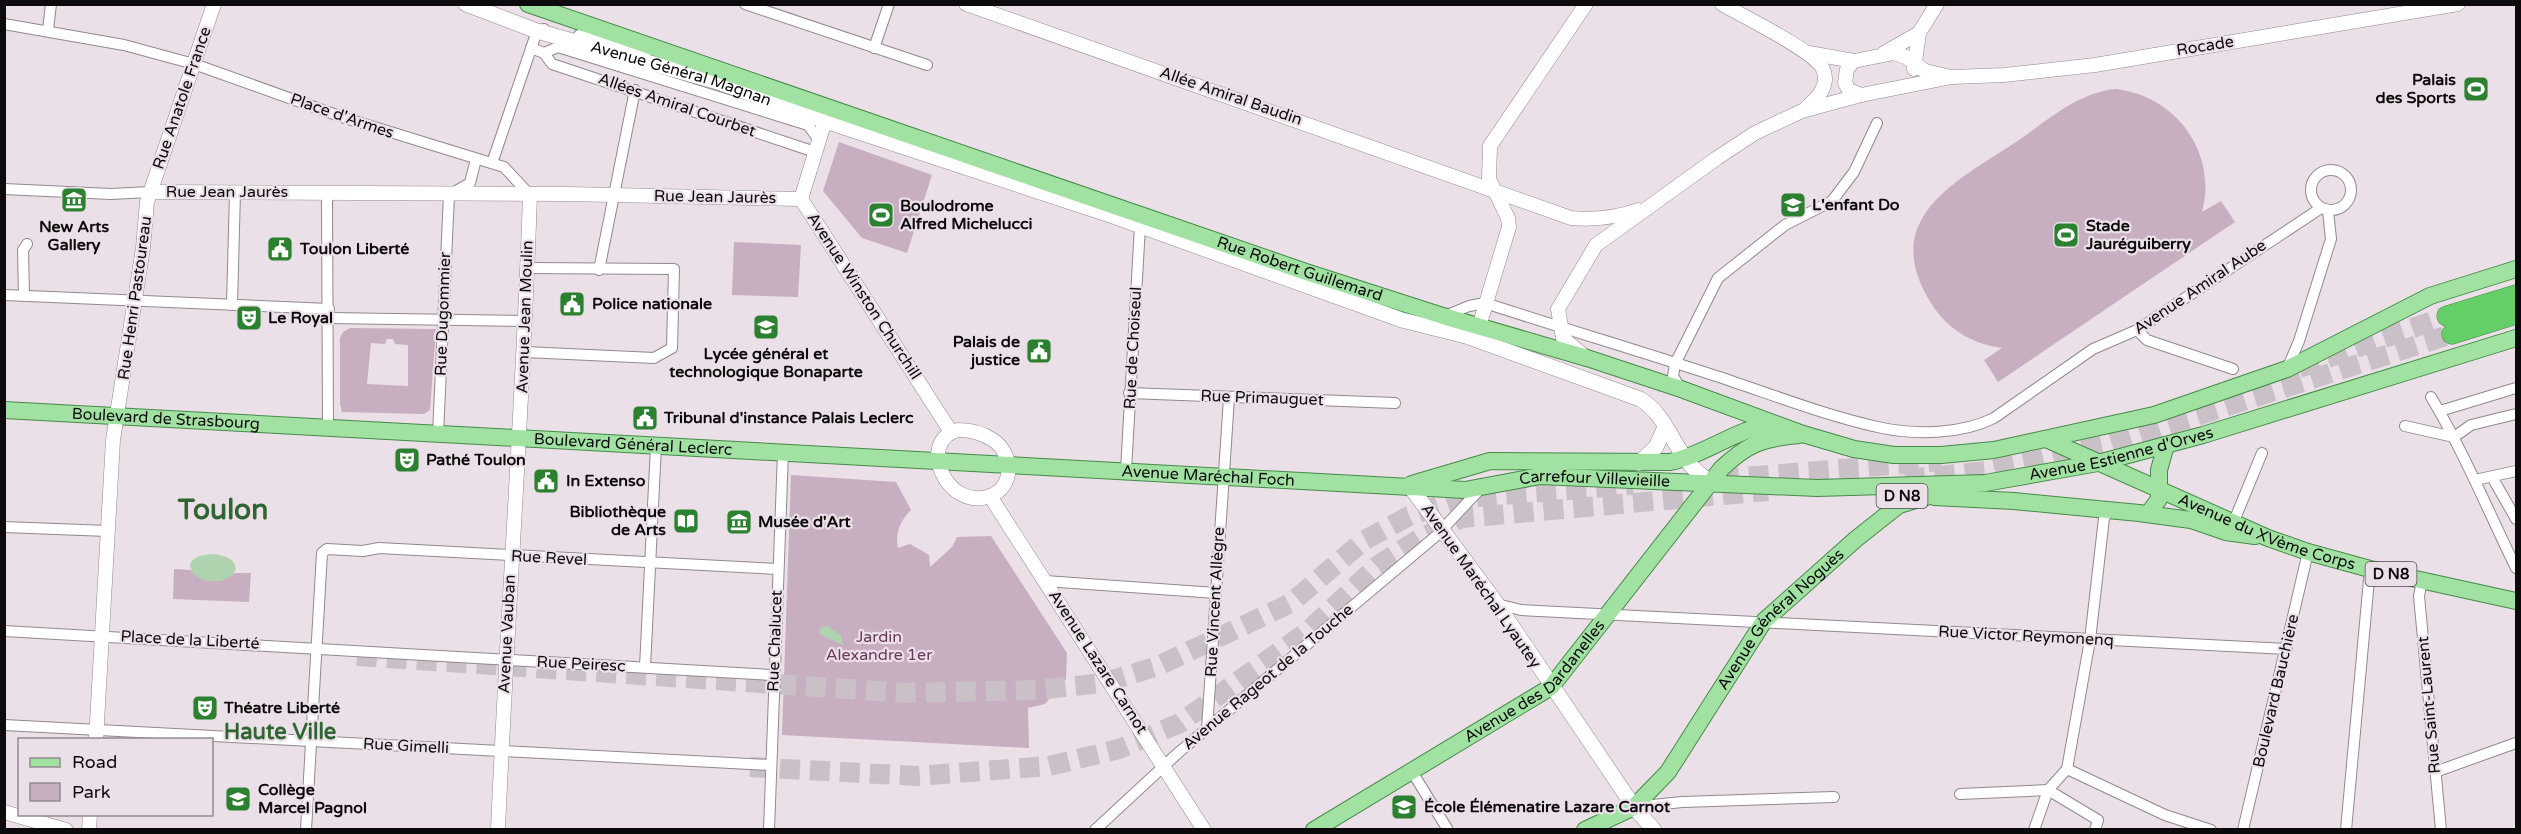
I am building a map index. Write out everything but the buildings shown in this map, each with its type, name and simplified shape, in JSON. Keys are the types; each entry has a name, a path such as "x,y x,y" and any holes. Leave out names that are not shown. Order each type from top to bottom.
{"highway":[{"path":"2517,294 2449,325 2517,314"}],"main road":[{"name":"Avenue Général Magnan","path":"466,4 537,31 827,115"},
{"name":"Avenue Général Magnan","path":"528,4 795,96 827,115"},
{"name":"Rue Robert Guillemard","path":"827,115 904,134 1130,211 1147,223 1402,320 1466,336 1640,399 1659,416 1683,459"},
{"name":"Rue Robert Guillemard","path":"827,115 1147,223 1443,316 1587,358 1681,389 1773,424"},
{"name":"Avenue Estienne d'Orves","path":"1773,424 1854,449 1894,454 1941,455 1994,450 2154,415 2287,369 2430,296 2517,269"},
{"name":"Avenue Estienne d'Orves","path":"1711,482 1817,488 1985,483 2098,463 2166,445 2517,338"},
{"name":"Boulevard de Strasbourg","path":"4,410 328,428"},
{"name":"Carrefour Villevieille","path":"1408,485 1490,461 1639,463 1683,459 1744,429 1773,424"},
{"path":"1639,463 1656,447 1665,427"},
{"name":"Boulevard Général Leclerc","path":"328,428 938,460"},
{"path":"1711,482 1721,469 1748,446 1777,437 1803,434"},
{"name":"D N8","path":"2046,439 2159,491"},
{"path":"2148,514 2158,503 2159,470 2166,445"},
{"name":"Carrefour Villevieille","path":"1683,459 1692,470 1711,482"},
{"name":"Avenue Maréchal Foch","path":"938,460 1465,490 1481,487"},
{"name":"Carrefour Villevieille","path":"1481,487 1540,476 1711,482"},
{"name":"Avenue des Dardanelles","path":"1314,830 1551,687 1711,482"},
{"path":"1922,497 1985,483"},
{"name":"Avenue Maréchal Lyautey","path":"1408,485 1497,604 1634,807 1654,830"},
{"name":"D N8","path":"1817,488 1846,495 1988,499 2148,514 2191,520 2226,532 2268,538"},
{"name":"Avenue du XVème Corps","path":"2159,491 2234,521 2268,538 2308,552 2370,569 2517,601"},
{"name":"Avenue Général Noguès","path":"1634,807 1668,772 1764,621 1884,516 1899,505 1922,497"},
{"path":"1594,829 1634,807"}],"street":[{"path":"48,30 51,4"},
{"name":"Rue Anatole France","path":"150,192 214,4"},
{"path":"745,4 762,7 927,65"},
{"path":"874,48 889,4"},
{"name":"Allée Amiral Baudin","path":"966,4 1571,218 1621,216 1654,204"},
{"path":"1491,345 1480,326 1509,227 1503,205 1489,179 1490,146 1586,4"},
{"path":"1722,4 1806,52 1822,67 1824,82 1822,91 1802,111"},
{"path":"1901,87 1912,76 1919,33 1937,4"},
{"name":"Rocade","path":"1952,77 2004,75 2095,64 2458,4"},
{"name":"Place d'Armes","path":"4,24 124,45 194,64 345,118 492,163"},
{"name":"Avenue Général Magnan","path":"537,31 551,28 691,62"},
{"path":"530,195 504,167 492,163 537,31"},
{"path":"1884,54 1919,33"},
{"name":"Allées Amiral Courbet","path":"544,53 558,47 808,125 817,146"},
{"name":"Allées Amiral Courbet","path":"531,48 544,53 552,64 817,146"},
{"path":"1806,52 1854,61 1884,54 1900,54 1925,71 1952,77"},
{"path":"1854,61 1847,69 1845,83 1849,90 1861,95"},
{"path":"1587,358 1563,338 1557,309 1596,245 1755,134 1802,111 1861,95 1952,77"},
{"path":"599,270 612,195 635,90"},
{"name":"Avenue Winston Churchill","path":"827,115 801,199 951,432"},
{"path":"1681,389 1673,376 1676,364 1718,278 1785,225 1832,201 1854,172 1877,123"},
{"path":"449,195 470,183 476,159"},
{"name":"Rue Jean Jaurès","path":"4,189 111,194 235,192 801,199"},
{"name":"Rue Henri Pastoureau","path":"117,416 150,192"},
{"path":"232,305 235,192"},
{"path":"328,428 327,200 331,193"},
{"name":"Rue Dugommier","path":"438,434 449,195"},
{"name":"Avenue Jean Moulin","path":"520,438 530,195"},
{"name":"Avenue Amiral Aube","path":"1485,303 1792,403 1883,428 1931,432 1979,426 2093,349 2138,330 2324,209 2331,239 2299,341 2287,369"},
{"name":"Rue de Choiseul","path":"1126,470 1130,393 1147,223"},
{"path":"24,296 23,250 27,244"},
{"path":"525,352 654,358 672,348 674,270 527,268"},
{"path":"4,295 232,305 328,313 526,321"},
{"path":"1443,316 1469,306 1485,303"},
{"path":"2138,330 2146,340 2233,369"},
{"path":"2440,411 2517,388"},
{"name":"Rue Primauguet","path":"1130,393 1395,403"},
{"path":"2431,397 2454,437 2475,480 2477,489 2517,568"},
{"name":"Rue Vincent Allègre","path":"1207,729 1229,398"},
{"path":"2404,426 2454,437 2471,425 2517,414"},
{"name":"Place de la Liberté","path":"117,416 103,636 318,647"},
{"path":"951,432 974,432 992,439 1002,448 1008,464 1009,477 1004,485 990,496 966,496 955,490 941,473 938,460 940,446 951,432"},
{"name":"Avenue Vauban","path":"498,830 504,661 520,438"},
{"path":"645,667 656,446"},
{"name":"Rue Chalucet","path":"769,830 772,675 783,452"},
{"path":"2234,521 2262,453"},
{"path":"2475,480 2517,471"},
{"path":"2492,477 2517,519"},
{"name":"Avenue Rageot de la Touche","path":"1095,830 1164,765 1443,529 1481,487"},
{"name":"Avenue Lazare Carnot","path":"990,496 1204,830"},
{"path":"2034,830 2048,790 2067,769 2090,640 2104,518 2110,510"},
{"path":"4,527 108,531"},
{"name":"Rue Revel","path":"318,647 322,553 327,549 363,551 379,548 778,569"},
{"name":"Boulevard Bauchière","path":"2243,830 2308,552"},
{"path":"2346,830 2370,569"},
{"name":"Rue Saint-Laurent","path":"2422,580 2419,596 2441,830"},
{"path":"1045,581 1216,593"},
{"name":"Rue Victor Reymonenq","path":"1497,604 1521,610 2287,649"},
{"path":"4,631 103,636 97,735"},
{"path":"306,830 318,647"},
{"name":"Rue Peiresc","path":"318,647 504,661 772,675"},
{"name":"Rue Gimelli","path":"4,726 97,735 204,738"},
{"name":"Rue Gimelli","path":"213,738 312,741 771,765"},
{"path":"2436,772 2517,743"},
{"path":"2067,769 2165,816 2211,830"},
{"path":"1411,770 1448,830"},
{"path":"1960,794 2048,790 2098,820 2095,830"},
{"path":"1634,807 1683,802 1834,797"},
{"path":"4,812 66,830"}],"green space":[{"name":"Stade Jauréguiberry","path":"2115,89 2157,102 2174,115 2198,149 2204,169 2205,190 2202,212 2221,201 2235,222 1998,382 1984,360 2002,348 1980,343 1961,334 1937,312 1931,303 1917,273 1914,247 1919,224 1932,204 1972,170 2076,101 2101,91"},
{"name":"Boulodrome Alfred Michelucci","path":"839,142 932,175 907,253 862,238 823,191"},
{"path":"734,242 801,245 798,297 732,295"},
{"path":"350,328 436,329 430,410 424,414 342,412 340,338 343,332","holes":["387,339 393,339 395,344 408,345 408,386 367,384 371,343 385,344"]},
{"name":"Jardin Alexandre 1er","path":"791,475 896,482 911,510 899,528 898,548 910,544 929,555 930,567 952,547 957,537 991,536 1067,653 1066,679 1045,704 1028,708 1029,748 782,735"},
{"path":"174,569 191,570 204,580 218,581 235,573 251,573 249,602 173,599"}],"shaded area":[{"path":"214,554 233,562 236,569 232,575 219,581 204,580 198,577 190,566 191,562 199,556"},
{"path":"827,626 841,635 843,645 819,634 821,627"}],"tunnel":[{"path":"2299,368 2447,316"},
{"path":"1905,479 1988,471 2109,444 2452,334"},
{"path":"1719,479 1941,461"},
{"path":"357,656 908,693 1036,690 1103,683 1158,666 1291,603 1363,541 1409,516 1456,500 1633,485"},
{"path":"750,767 917,776 1049,766 1119,749 1180,723 1308,631 1377,566 1419,539 1462,518 1768,491"}],"place":[{"name":"Palais des Sports","path":"2476,89"},
{"name":"New Arts Gallery","path":"74,200"},
{"name":"L'enfant Do","path":"1793,205"},
{"name":"Boulodrome Alfred Michelucci","path":"881,215"},
{"name":"Stade Jauréguiberry","path":"2066,235"},
{"name":"Toulon Liberté","path":"280,249"},
{"name":"Police nationale","path":"572,304"},
{"name":"Le Royal","path":"249,318"},
{"name":"Lycée général et technologique Bonaparte","path":"766,327"},
{"name":"Palais de justice","path":"1039,351"},
{"name":"Tribunal d'instance Palais Leclerc","path":"645,418"},
{"name":"Pathé Toulon","path":"407,460"},
{"name":"In Extenso","path":"546,481"},
{"name":"Bibliothèque de Arts","path":"686,521"},
{"name":"Musée d'Art","path":"739,522"},
{"name":"Théatre Liberté","path":"205,708"},
{"name":"Collège Marcel Pagnol","path":"238,799"},
{"name":"École Élémenatire Lazare Carnot","path":"1404,807"}],"district":[{"name":"Toulon","path":"223,510"},
{"name":"Haute Ville","path":"280,732"}]}
